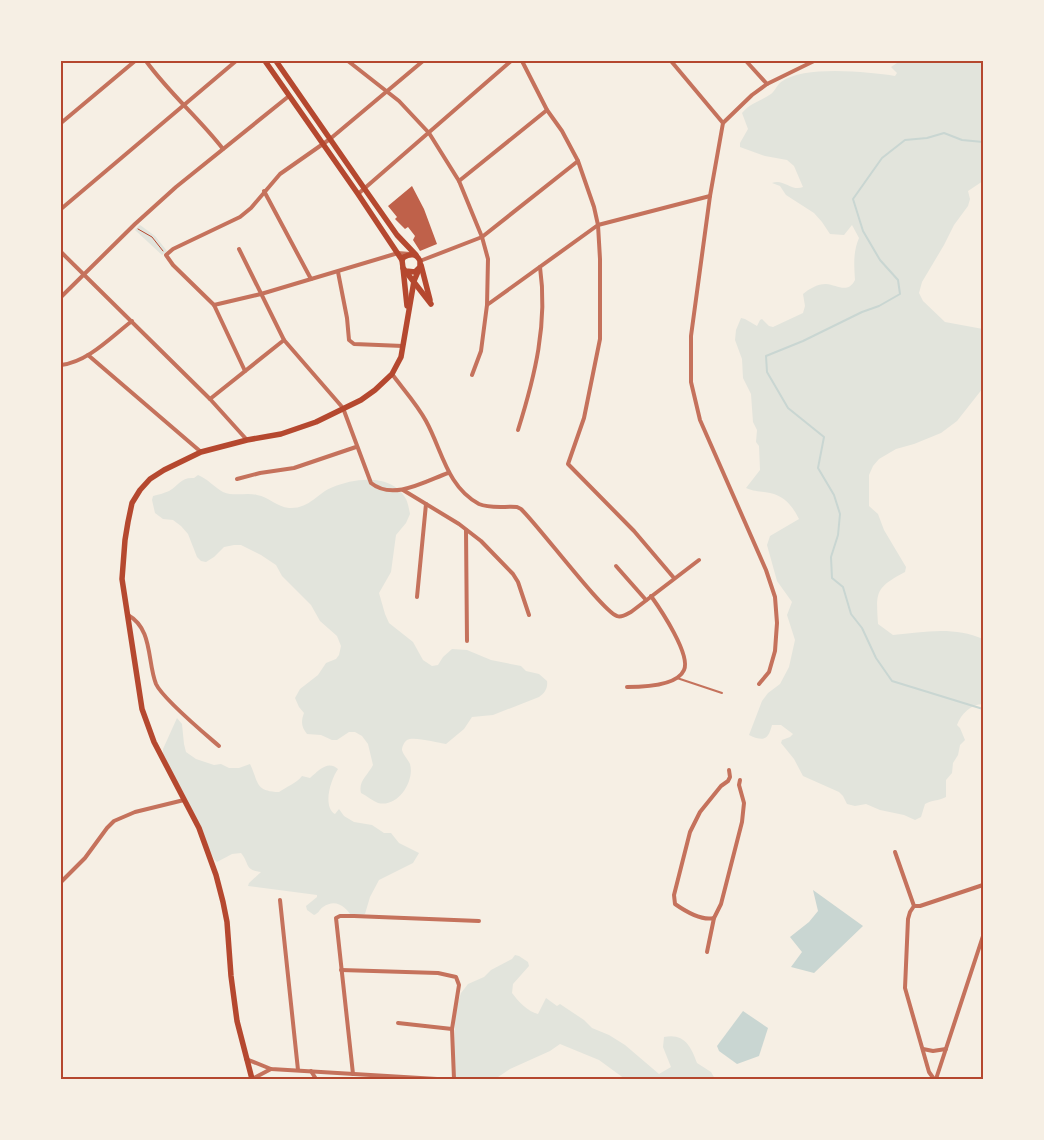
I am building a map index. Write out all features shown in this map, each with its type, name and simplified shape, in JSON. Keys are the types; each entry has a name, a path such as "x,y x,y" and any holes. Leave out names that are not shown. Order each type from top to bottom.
{"main road":[{"path":"265,61 402,260 405,270 408,315"},
{"path":"276,61 384,216 414,254 420,264 431,304 405,270"},
{"path":"274,74 281,69"},
{"path":"377,222 384,216"},
{"path":"402,260 404,257 414,254"},
{"path":"405,270 415,272 420,264"},
{"path":"252,1079 233,1000 224,902 199,828 154,742 142,709 122,580 125,540 132,503 150,479 201,452 247,440 289,432 316,422 361,400 375,390 392,374 401,357 414,281 420,264"}],"street":[{"path":"61,123 135,61"},
{"path":"146,61 174,96 207,129 223,149"},
{"path":"61,209 236,61"},
{"path":"348,61 408,109 429,132 459,181 482,237 488,258 487,305 481,351 472,375"},
{"path":"244,371 214,305 173,265 166,255 173,249 240,217 251,208 280,174 330,139 423,61"},
{"path":"358,194 511,61"},
{"path":"522,61 547,110 562,131 578,161 594,207 598,225 600,339 584,418 568,464 630,526 674,578"},
{"path":"671,61 723,123"},
{"path":"746,61 767,84"},
{"path":"759,684 769,672 776,650 778,623 775,597 766,570 700,420 692,382 692,336 710,196 723,123 752,95 767,84 814,61"},
{"path":"61,297 176,187 289,96"},
{"path":"459,181 547,110"},
{"path":"420,264 482,237 578,161"},
{"path":"264,191 311,279"},
{"path":"487,305 598,225 710,196"},
{"path":"239,249 284,340 343,408 371,483 387,489 403,490 448,472"},
{"path":"61,252 210,399 247,440"},
{"path":"214,305 261,294 398,253 414,254"},
{"path":"518,430 529,393 542,331 543,292 540,266"},
{"path":"338,272 347,318 349,340 354,344 402,346"},
{"path":"61,365 70,364 88,355 132,321"},
{"path":"210,399 284,340"},
{"path":"88,355 201,452"},
{"path":"392,374 424,417 448,472 463,493 481,505 517,507 521,509 615,616 625,615 699,560"},
{"path":"237,479 260,473 294,468 356,447"},
{"path":"403,490 481,541 513,574 518,582 529,615"},
{"path":"417,597 426,504"},
{"path":"466,530 466,641"},
{"path":"616,566 646,600"},
{"path":"627,687 646,687 677,678 684,672 686,667 684,657 671,629 651,596"},
{"path":"126,615 136,620 145,634 156,685 178,709 218,746"},
{"path":"714,918 708,920 679,907 675,904 674,895 690,832 700,812 721,786 728,781 730,776 729,770"},
{"path":"707,952 714,918 721,904 742,822 744,803 739,784 740,780"},
{"path":"61,882 85,858 114,821 135,812 184,800"},
{"path":"895,852 914,906"},
{"path":"914,906 920,906 983,885"},
{"path":"280,900 298,1070"},
{"path":"914,906 908,919 905,988 929,1072 935,1079 983,936"},
{"path":"353,1074 335,921 340,916 479,921"},
{"path":"341,970 438,973 456,977 459,985 452,1029 454,1079"},
{"path":"398,1023 452,1029"},
{"path":"923,1049 933,1051 946,1049"},
{"path":"246,1059 271,1069 436,1079"},
{"path":"252,1079 271,1069"},
{"path":"311,1071 316,1079"}],"lane":[{"path":"677,678 722,693"}],"path":[{"path":"134,226 152,237 166,255"}],"shaded area":[{"path":"900,61 983,61 983,181 968,191 970,199 968,206 954,225 922,282 919,293 923,301 945,322 983,329 983,388 957,421 941,433 896,449 879,459 869,475 869,506 878,514 884,530 906,567 905,572 888,582 879,592 877,605 878,624 893,635 950,631 961,632 983,639 983,704 967,710 957,725 965,740 960,745 958,755 953,763 952,773 946,780 946,797 925,804 921,817 915,820 866,804 855,806 847,804 839,792 803,776 794,759 781,743 782,740 793,734 781,725 772,725 767,737 762,739 749,735 762,701 768,693 780,684 789,667 795,640 787,615 792,602 777,581 767,545 770,536 799,519 784,499 775,494 746,488 760,470 759,446 756,442 757,430 753,422 751,394 743,378 742,359 735,340 736,330 741,318 757,326 762,319 769,326 773,327 803,313 805,306 803,294 816,286 826,284 842,288 849,287 855,280 855,253 859,238 852,225 844,235 830,234 814,213 786,195 780,186 772,183 780,182 795,188 803,187 794,166 787,160 765,156 740,147 740,143 748,129 742,113 752,104 771,94 781,82 791,77 805,73 836,71 895,76 897,73 891,67"},
{"path":"140,225 155,236 167,251 162,255 135,230"},
{"path":"198,475 223,492 257,495 289,508 302,506 333,487 352,481 383,481 392,485 406,499 410,514 406,523 396,535 391,572 379,593 389,623 413,642 423,660 432,666 438,665 443,657 452,649 467,650 491,660 521,666 526,671 539,674 547,681 546,690 539,697 493,715 472,717 464,729 446,744 420,739 407,740 402,750 410,764 411,771 410,778 403,792 392,801 385,803 378,803 361,793 362,782 373,765 368,744 362,736 355,732 349,732 337,740 321,735 307,734 302,724 304,713 295,698 300,689 318,675 326,663 336,659 339,655 341,646 337,636 320,621 311,605 282,576 276,565 241,545 224,547 206,562 201,561 197,557 188,534 181,526 173,520 163,519 155,513 153,496 169,491 183,480 194,478"},
{"path":"177,718 182,724 186,752 196,759 214,765 221,764 229,768 239,768 250,764 259,785 266,790 279,792 302,776 310,778 324,767 334,766 338,769 329,792 328,799 331,810 335,814 339,809 344,816 354,822 372,825 384,833 391,833 399,843 419,853 413,863 379,880 370,897 365,914 352,917 344,907 332,903 323,907 314,915 307,910 306,906 317,895 248,886 261,872 252,870 241,853 232,854 217,862 214,859 179,784 163,761 163,749"},
{"path":"813,890 863,926 814,973 791,967 802,952 790,937 809,922 818,911"},
{"path":"515,955 528,962 529,966 513,984 512,993 527,1009 538,1014 546,998 557,1006 560,1004 584,1020 592,1028 609,1035 625,1045 659,1074 671,1067 663,1047 664,1037 677,1037 686,1042 697,1063 711,1072 715,1079 625,1079 599,1060 560,1044 550,1051 510,1069 495,1079 454,1079 455,1011 461,993 468,984 484,977 491,970 512,959"},
{"path":"743,1011 768,1028 759,1056 737,1064 719,1051 717,1046"}],"building":[{"path":"412,186 424,209 437,244 420,251 413,240 415,236 408,227 405,229 395,219 397,217 388,206"}],"waterway":[{"path":"983,142 962,140 944,133 927,138 905,140 882,158 853,199 863,231 880,260 898,280 900,294 879,306 766,356 767,372 788,408 824,437 818,468 834,495 840,514 838,535 831,557 832,578 843,587 851,614 862,628 876,658 892,681 983,709"}]}
